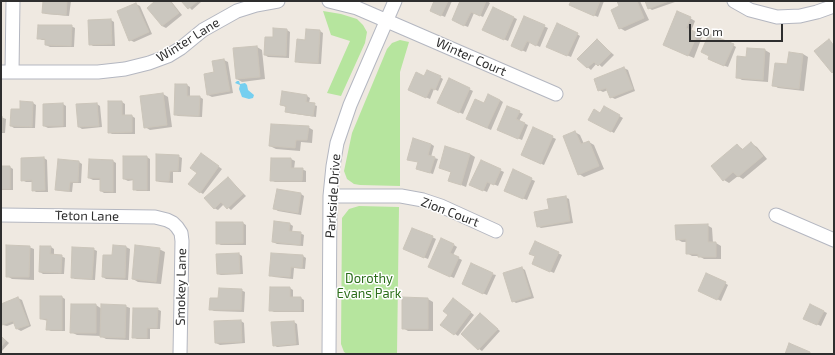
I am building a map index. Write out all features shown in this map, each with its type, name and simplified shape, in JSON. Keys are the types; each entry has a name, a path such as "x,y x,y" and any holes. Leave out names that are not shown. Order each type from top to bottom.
{"street":[{"path":"7,72 13,1"},
{"name":"Winter Lane","path":"7,72 98,72 125,70 168,56 181,48 235,6 256,5 278,1"},
{"path":"329,1 357,8 386,20"},
{"name":"Parkside Drive","path":"329,354 330,196 337,143 343,123 395,1"},
{"path":"734,1 750,10 777,17 800,16 834,6"},
{"name":"Winter Court","path":"386,20 556,94"},
{"name":"Zion Court","path":"330,196 401,196 423,200 441,206 496,231"},
{"name":"Teton Lane","path":"1,215 155,217 173,223"},
{"path":"776,215 834,240"},
{"name":"Smokey Lane","path":"173,223 181,233 182,241 180,354"}],"green space":[{"path":"323,11 341,14 357,19 367,32 365,43 341,96 327,93 350,41 331,35"},
{"path":"400,40 409,42 400,72 400,186 354,184 347,179 344,171 352,133 387,49 392,43"},
{"name":"Dorothy Evans Park","path":"359,206 399,207 397,354 347,354 344,352 341,344 342,218 349,209"}],"water":[{"path":"239,81 240,84 245,83 247,85 248,90 254,95 253,98 249,99 242,97 239,89 240,85 235,83"}],"building":[{"path":"43,1 67,1 66,15 42,13"},
{"path":"155,1 170,1 179,13 162,26 147,8"},
{"path":"181,1 198,1 188,9"},
{"path":"434,1 448,1 441,16 430,11"},
{"path":"460,1 486,1 480,16 471,12 464,26 452,20"},
{"path":"571,1 600,1 594,16 569,5"},
{"path":"617,1 637,1 644,18 619,29 611,10 619,6"},
{"path":"645,1 669,1 648,9"},
{"path":"136,3 149,32 129,41 117,11"},
{"path":"493,7 514,17 504,40 482,30"},
{"path":"677,11 691,17 686,28 698,33 688,56 663,45"},
{"path":"524,16 545,25 536,46 527,41 522,51 511,46"},
{"path":"111,19 112,44 89,45 88,20"},
{"path":"557,23 578,33 567,56 546,47"},
{"path":"38,25 72,25 71,46 45,45 45,39 37,39"},
{"path":"273,28 287,29 286,56 264,55 265,37 273,37"},
{"path":"306,29 320,30 318,63 295,62 297,39 305,40"},
{"path":"709,34 734,44 724,66 708,59 709,56 701,52"},
{"path":"597,39 611,53 598,66 594,62 587,68 577,59"},
{"path":"829,39 834,46 834,71 832,73 814,51"},
{"path":"257,46 260,77 236,79 233,48"},
{"path":"747,48 765,49 763,80 736,78 737,56 746,57"},
{"path":"789,52 803,54 799,89 772,86 775,63 787,64"},
{"path":"224,59 230,91 207,95 204,74 214,72 212,61"},
{"path":"624,67 633,89 610,98 606,88 598,91 594,79"},
{"path":"427,70 441,76 435,90 431,88 426,98 408,90 416,72 424,76"},
{"path":"449,78 470,88 459,113 437,103"},
{"path":"175,84 187,84 187,96 200,96 199,116 174,115"},
{"path":"282,91 307,95 306,102 315,103 313,116 285,112 286,106 280,105"},
{"path":"163,93 167,125 144,128 140,96"},
{"path":"488,94 500,100 487,128 466,119 475,99 484,103"},
{"path":"20,101 33,102 32,127 10,126 11,109 20,109"},
{"path":"108,101 122,101 122,115 132,115 132,132 108,133"},
{"path":"63,103 63,126 43,126 43,104"},
{"path":"97,103 99,126 78,127 76,104"},
{"path":"507,106 520,111 516,119 525,123 518,139 497,130"},
{"path":"604,106 620,115 611,132 588,120 594,109 600,113"},
{"path":"2,116 2,132 1,132"},
{"path":"271,124 309,126 307,140 296,140 295,148 269,146"},
{"path":"533,127 553,136 541,164 521,155"},
{"path":"575,131 581,144 589,141 599,166 578,175 563,136"},
{"path":"413,138 431,144 428,155 435,157 430,173 416,169 418,162 407,160"},
{"path":"751,142 763,156 738,177 733,172 723,181 711,166 737,144 742,150"},
{"path":"445,146 470,154 461,185 448,181 451,172 439,168"},
{"path":"201,153 219,166 200,193 188,184 197,173 190,168"},
{"path":"156,154 179,155 178,171 170,171 169,181 156,181"},
{"path":"123,156 147,156 147,190 133,190 133,179 123,179"},
{"path":"44,157 45,190 32,191 32,180 21,181 21,158"},
{"path":"271,158 291,158 291,168 303,168 302,181 270,181"},
{"path":"58,159 79,161 78,182 70,182 69,191 55,190"},
{"path":"89,159 113,160 113,192 100,191 100,178 88,178"},
{"path":"481,160 501,169 494,185 487,182 483,191 469,185"},
{"path":"1,166 10,166 10,189 1,189"},
{"path":"513,169 532,178 523,199 504,191"},
{"path":"228,177 243,194 227,209 221,202 214,209 204,198"},
{"path":"277,189 301,193 298,213 273,209"},
{"path":"566,196 570,221 537,227 534,212 549,209 547,199"},
{"path":"274,221 290,223 289,231 301,232 300,245 272,242"},
{"path":"216,222 243,222 243,243 216,244"},
{"path":"708,224 708,242 716,242 716,257 698,257 698,254 686,254 686,239 676,240 675,225"},
{"path":"412,228 433,236 424,258 403,249"},
{"path":"441,238 454,244 450,253 459,257 450,277 428,267"},
{"path":"535,241 559,252 550,272 532,264 535,256 529,254"},
{"path":"6,245 30,246 29,277 6,277"},
{"path":"113,245 126,246 125,278 102,277 103,255 112,255"},
{"path":"135,245 160,248 156,282 132,279"},
{"path":"40,246 51,246 50,254 62,255 61,273 39,272"},
{"path":"72,247 94,248 92,279 71,278"},
{"path":"239,253 240,273 217,274 216,254"},
{"path":"271,253 303,255 302,268 291,267 290,277 269,276"},
{"path":"471,263 493,273 483,294 462,284"},
{"path":"522,267 531,296 512,302 503,273"},
{"path":"706,273 726,282 717,300 698,291"},
{"path":"270,287 290,287 290,297 301,297 301,311 269,311"},
{"path":"219,288 242,289 241,310 209,310 210,298 218,298"},
{"path":"40,296 62,296 62,330 46,330 47,319 40,319"},
{"path":"18,297 29,325 16,329 13,321 2,325 1,304"},
{"path":"402,297 428,298 428,329 402,329"},
{"path":"453,298 471,312 454,335 440,325 448,315 443,311"},
{"path":"71,304 96,304 96,333 70,333"},
{"path":"101,304 126,305 125,338 100,337"},
{"path":"810,304 824,311 817,325 803,319"},
{"path":"133,308 158,308 157,328 147,328 147,338 132,338"},
{"path":"480,313 498,329 478,350 461,334"},
{"path":"241,320 242,342 215,343 214,321"},
{"path":"294,321 296,344 273,346 271,322"},
{"path":"1,336 6,341 1,347"},
{"path":"789,343 810,352 810,354 785,354"}]}
